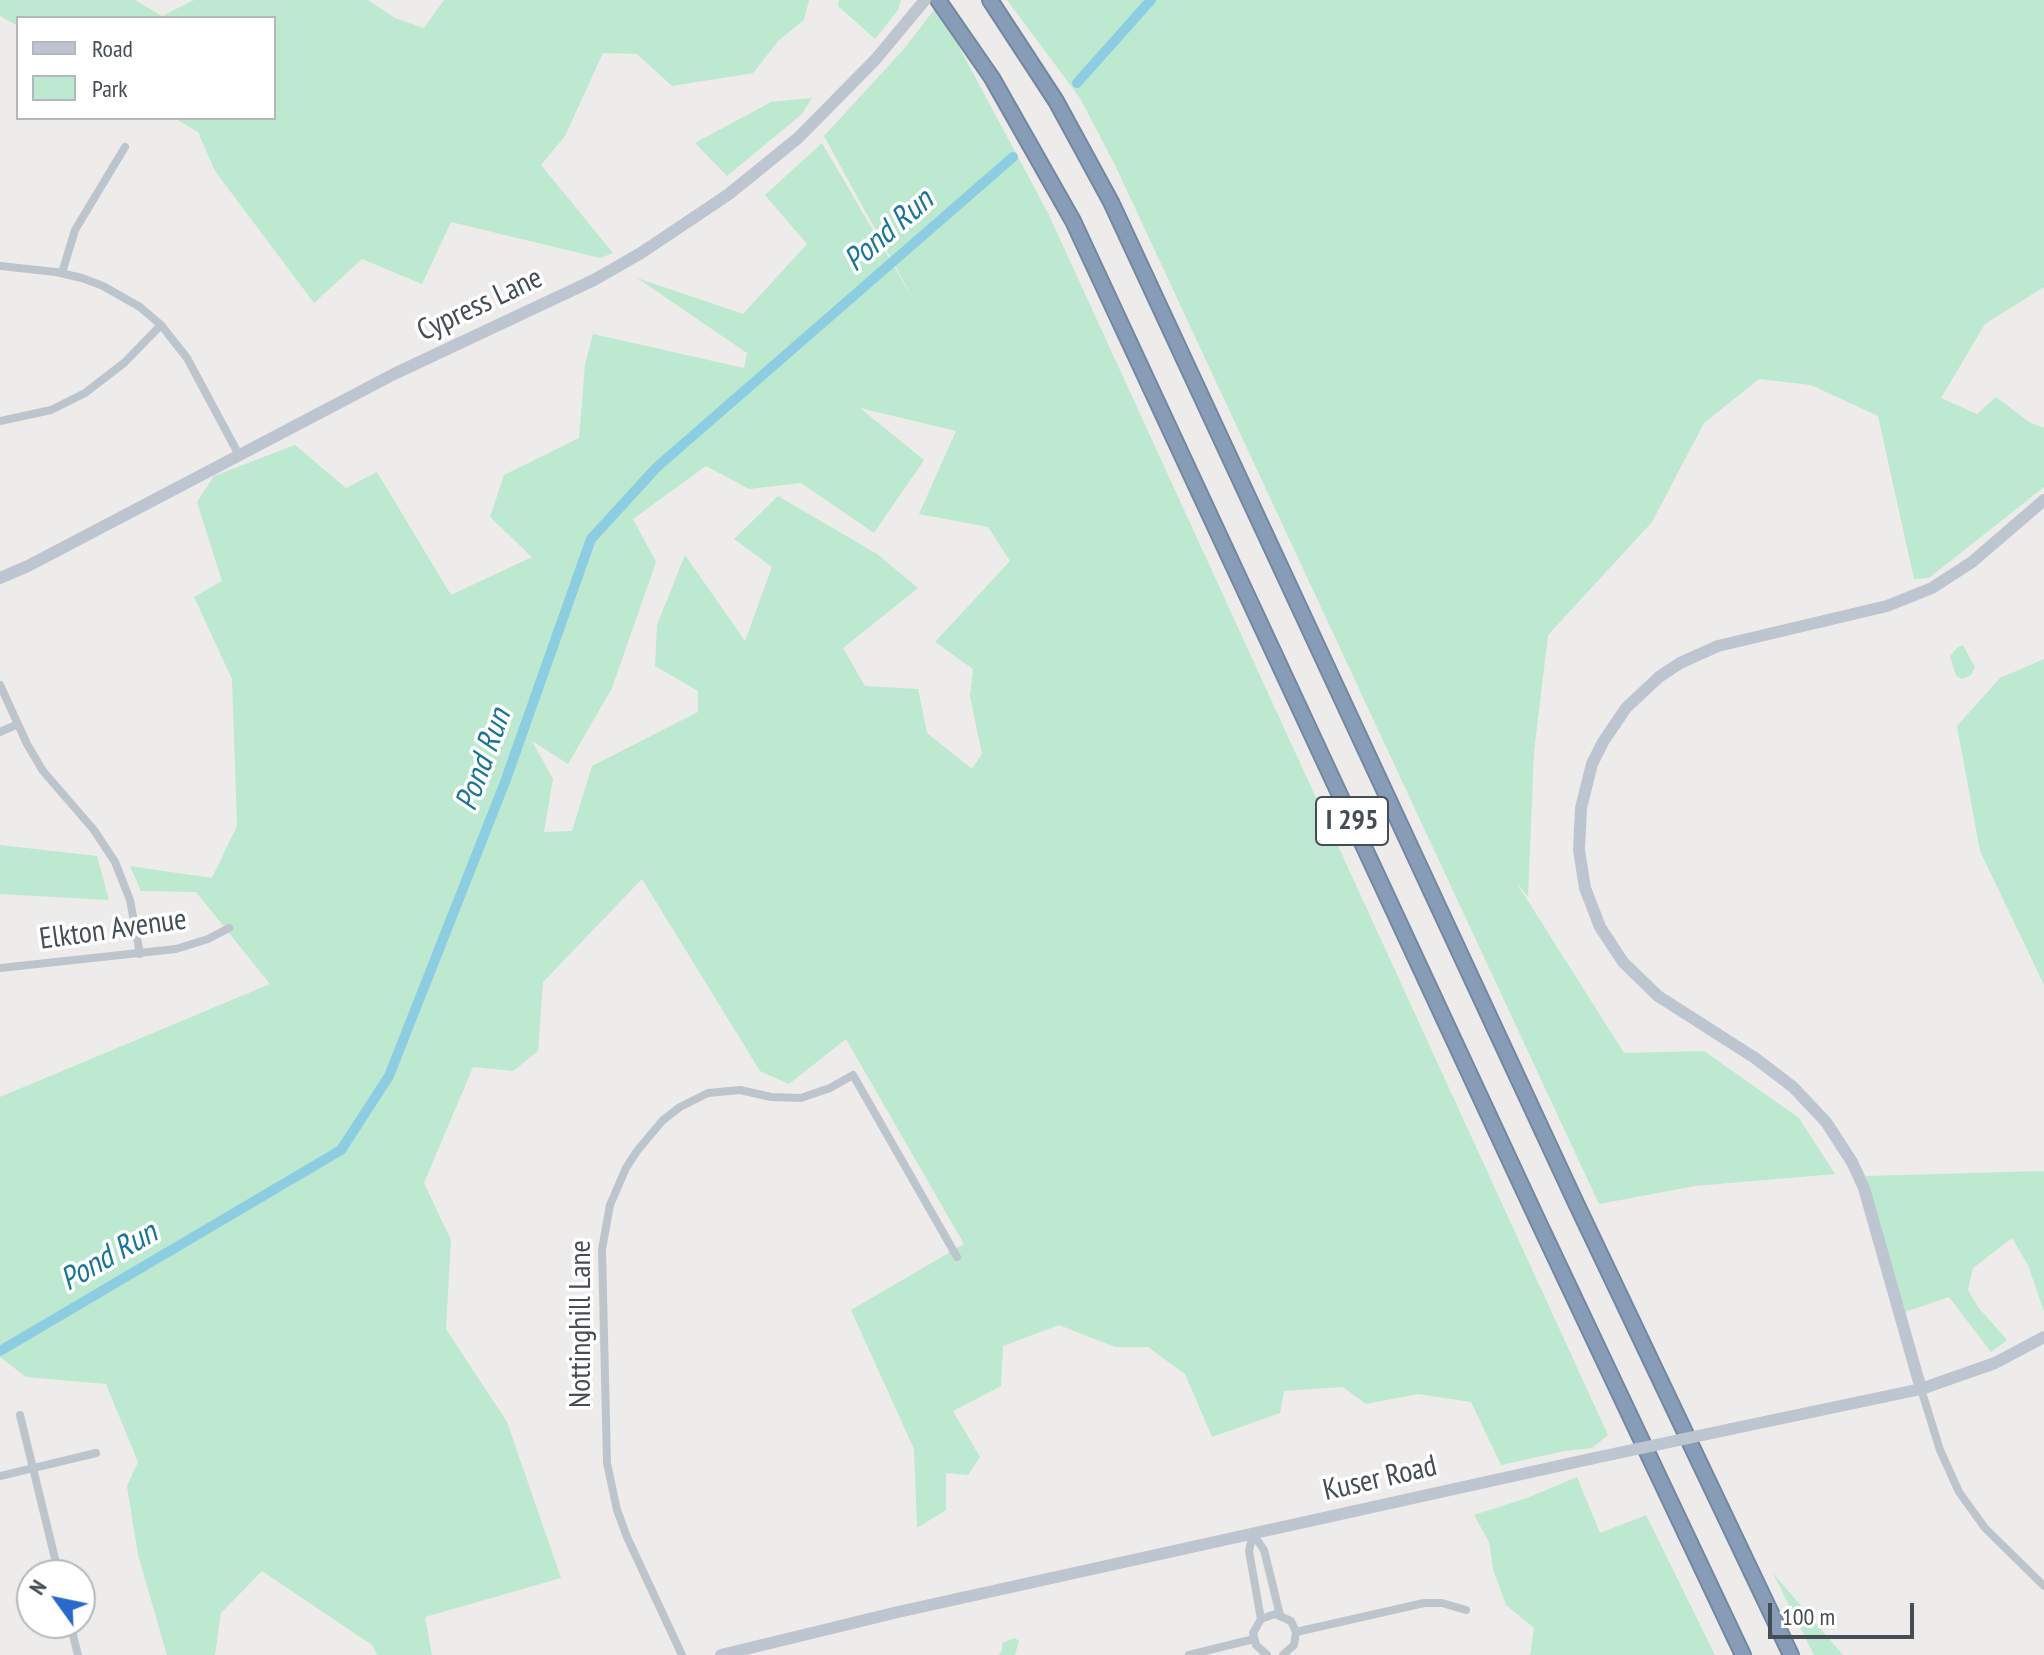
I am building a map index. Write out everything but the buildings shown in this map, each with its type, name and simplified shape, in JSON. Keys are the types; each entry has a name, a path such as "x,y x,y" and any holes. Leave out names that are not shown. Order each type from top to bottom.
{"highway":[{"name":"I 295","path":"938,0 1013,111 1073,221 1743,1655"},
{"name":"I 295","path":"990,0 1056,101 1111,202 1581,1215 1791,1655"}],"street":[{"name":"Cypress Lane","path":"0,578 394,374 594,280 686,225 798,138 846,91 925,0"},
{"path":"62,273 75,230 125,147"},
{"path":"0,266 62,273 103,286 121,295 161,325 187,358 239,455"},
{"path":"0,421 51,410 85,393 124,363 161,325"},
{"path":"2044,500 1972,562 1932,588 1887,606 1718,646 1680,663 1659,677 1626,708 1592,764 1581,808 1579,850 1585,888 1600,927 1623,962 1658,996 1755,1058 1793,1087 1826,1122 1852,1162 1864,1188 1940,1450 1959,1492 1985,1528 2044,1586"},
{"path":"0,685 43,771 94,830 115,862 130,900 140,954"},
{"path":"0,732 18,724"},
{"name":"Elkton Avenue","path":"0,968 140,954 194,945 229,928"},
{"name":"Nottinghill Lane","path":"682,1655 627,1537 617,1510 607,1463 602,1249 613,1199 637,1151 663,1120 708,1093 740,1090 771,1097 801,1098 830,1088 853,1075 957,1257"},
{"name":"Kuser Road","path":"721,1655 898,1612 1921,1389 1995,1363 2044,1337"},
{"path":"20,1415 55,1559"},
{"path":"0,1476 96,1453"},
{"path":"1253,1534 1264,1550 1280,1615"},
{"path":"1253,1534 1249,1553 1261,1619"},
{"path":"1296,1632 1424,1603 1442,1603 1466,1610"},
{"path":"1267,1655 1259,1649 1254,1639 1255,1628 1261,1619 1270,1614 1291,1621 1296,1632 1294,1645 1283,1655"},
{"path":"1189,1655 1254,1639"}],"green space":[{"path":"0,0 135,0 162,16 16,16 16,25 0,16"},
{"path":"194,0 368,0 395,18 424,28 444,0 809,0 804,20 779,40 753,73 672,86 637,54 603,53 565,136 541,165 613,253 600,258 451,222 422,284 362,259 314,303 215,171 198,132 177,120 276,120 276,16 162,16"},
{"path":"839,0 901,0 898,10 875,39 838,6"},
{"path":"1007,0 2044,0 2044,287 1985,324 1941,398 1977,414 1996,397 2029,422 2044,428 2044,487 1929,578 1914,579 1878,416 1811,385 1759,379 1704,423 1652,522 1548,635 1534,752 1528,897 1516,882 1624,1053 1704,1051 1799,1118 1835,1174 1695,1186 1599,1204 1115,165 1080,98"},
{"path":"937,6 1048,213 1608,1435 1592,1448 1501,1465 1471,1402 1418,1394 1366,1404 1343,1387 1284,1391 1280,1413 1212,1437 1185,1374 1148,1347 1115,1347 1059,1325 1003,1346 1001,1386 953,1411 980,1457 968,1475 946,1473 946,1510 917,1528 914,1449 851,1310 964,1244 846,1039 789,1084 760,1071 642,879 543,982 538,1051 513,1071 473,1067 424,1183 451,1240 446,1329 507,1422 561,1578 425,1617 432,1655 377,1655 372,1645 262,1571 221,1613 215,1655 167,1655 138,1555 127,1486 138,1462 106,1384 26,1377 0,1357 0,1097 270,984 196,892 141,891 130,866 212,878 237,826 232,679 194,597 222,581 197,502 214,476 295,445 346,488 377,472 451,595 532,557 490,517 504,475 579,438 585,365 593,334 744,368 747,353 637,278 743,314 807,244 765,195 822,143 916,304 824,136 903,50","holes":["860,408 956,431 919,514 988,527 1010,561 935,642 973,669 970,696 982,754 972,769 927,733 918,689 865,686 843,648 918,588 877,554 778,496 734,539 772,567 745,641 685,555 657,625 655,666 698,691 698,712 592,766 572,831 544,832 553,779 532,741 568,764 612,688 656,562 633,519 706,466 749,489 801,483 874,533 924,460"]},
{"path":"812,98 802,114 727,176 695,143 771,102"},
{"path":"1963,645 1975,667 1971,675 1962,679 1956,676 1950,656"},
{"path":"2044,659 2044,985 1980,851 1957,726 2000,678"},
{"path":"0,845 97,856 109,900 0,894"},
{"path":"2044,1171 2044,1312 2028,1265 2012,1238 1973,1268 1968,1290 1978,1307 2007,1340 1991,1352 1949,1297 1905,1312 1866,1176"},
{"path":"1577,1477 1600,1533 1646,1515 1715,1655 1530,1655 1534,1628 1506,1605 1493,1569 1489,1542 1474,1515"},
{"path":"1773,1573 1843,1655 1814,1655"},
{"path":"1015,1638 1019,1641 1015,1655 999,1655 1002,1643"}],"waterway":[{"name":"Pond Run","path":"1077,83 1151,0"},
{"name":"Pond Run","path":"0,1351 341,1150 389,1076 505,782 591,539 657,467 1013,157"}]}
